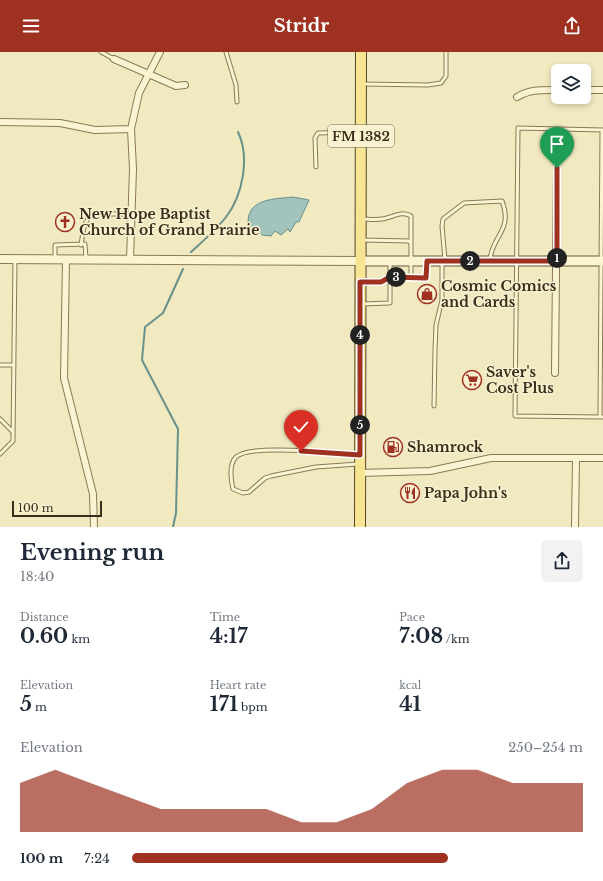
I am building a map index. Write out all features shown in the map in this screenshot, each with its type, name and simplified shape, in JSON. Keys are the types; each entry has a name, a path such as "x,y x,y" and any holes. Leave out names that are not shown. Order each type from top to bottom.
{"main road":[{"name":"FM 1382","path":"360,527 361,52"},
{"path":"361,262 603,261"}],"street":[{"path":"130,260 131,129 139,93 160,52"},
{"path":"114,60 176,86 185,85"},
{"path":"517,97 531,91 551,90"},
{"path":"591,90 603,90"},
{"path":"0,122 60,123 95,130 131,129"},
{"path":"555,373 557,168"},
{"path":"0,259 361,262"},
{"path":"66,260 64,378 93,494 94,527"},
{"path":"360,464 430,471 491,458 603,458"},
{"path":"575,526 576,458"}],"lane":[{"path":"101,52 114,60"},
{"path":"226,52 236,85 237,102"},
{"path":"361,84 436,85 445,80 446,52"},
{"path":"518,128 603,130 602,417 515,416 515,261 518,128"},
{"path":"316,167 315,138 318,133 361,132"},
{"path":"434,406 436,325 442,300 443,219 464,203 497,200 502,201 506,212 505,223 491,252 490,261"},
{"path":"80,244 86,220 90,216 94,214 131,214"},
{"path":"360,219 384,219 392,215 411,216 412,278"},
{"path":"360,240 409,241 412,244"},
{"path":"55,260 55,245 80,244 85,244 86,260"},
{"path":"0,454 13,441 15,259"},
{"path":"360,304 388,304 390,261"},
{"path":"360,282 381,282 390,277 427,277 427,261"},
{"path":"0,365 14,365"},
{"path":"0,419 13,432"},
{"path":"279,450 360,464 332,465 271,476 265,478 249,492 233,489 232,464 236,457 245,452 279,450"}],"water":[{"path":"293,197 309,200 299,222 296,222 290,232 288,229 281,235 275,231 271,236 262,235 259,232 251,232 248,221 253,208 264,201"}],"waterway":[{"path":"191,252 222,222 237,198 243,176 244,164 242,142 238,132"},
{"path":"173,527 176,513 178,429 142,360 145,327 163,313 183,269"}],"place":[{"name":"New Hope Baptist Church of Grand Prairie","path":"65,222"},
{"name":"Cosmic Comics and Cards","path":"427,294"},
{"name":"Saver's Cost Plus","path":"472,380"},
{"name":"Shamrock","path":"393,447"},
{"name":"Papa John's","path":"410,493"}],"route":[{"path":"301,451 360,455 360,282 382,282 390,277 426,278 427,261 557,261 557,168"}]}
